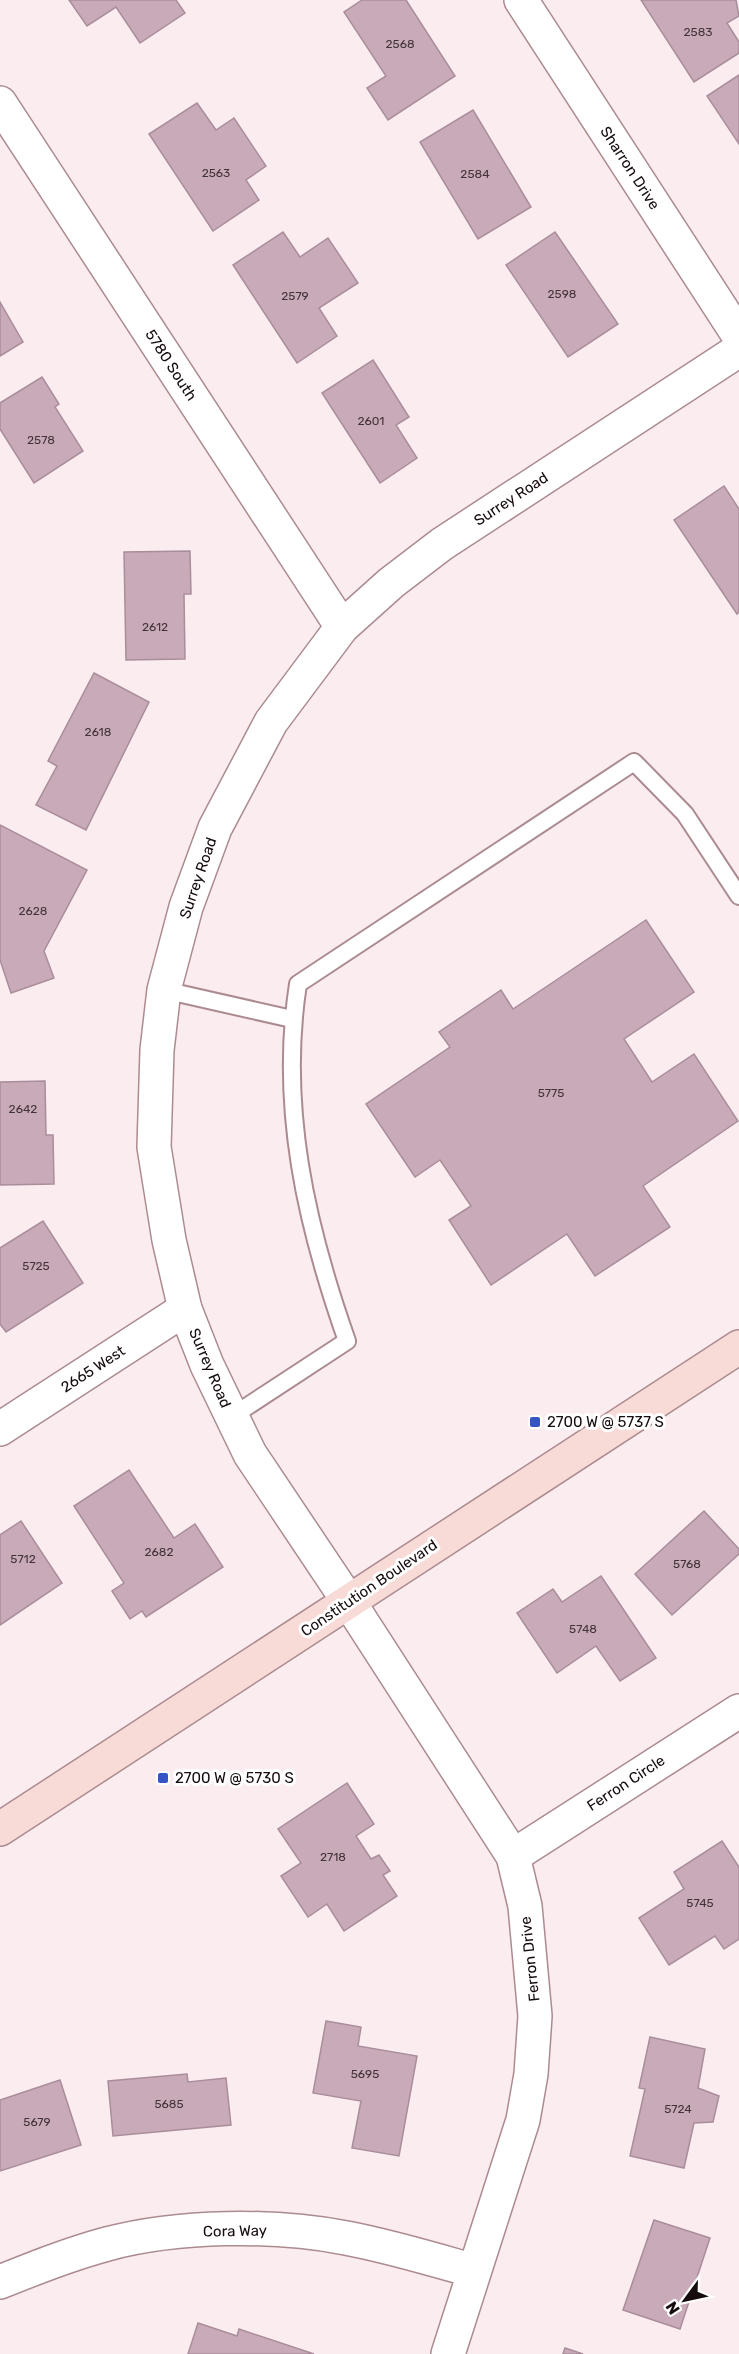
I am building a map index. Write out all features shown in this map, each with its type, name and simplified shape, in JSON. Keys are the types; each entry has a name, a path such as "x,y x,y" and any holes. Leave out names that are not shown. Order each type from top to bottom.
{"main road":[{"name":"Constitution Boulevard","path":"0,1829 739,1347"}],"street":[{"name":"Sharron Drive","path":"521,0 739,336"},
{"name":"5780 South","path":"0,104 342,627"},
{"name":"Surrey Road","path":"349,1602 250,1454 231,1417 185,1310 169,1240 154,1147 157,1050 164,990 186,907 215,828 272,722 342,627 391,583 442,544 739,350"},
{"name":"2665 West","path":"0,1429 185,1310"},
{"name":"Ferron Drive","path":"349,1602 513,1856 525,1906 536,2016 531,2074 523,2120 448,2354"},
{"name":"Ferron Circle","path":"513,1856 739,1711"},
{"name":"Cora Way","path":"0,2282 69,2255 109,2243 151,2236 236,2229 345,2238 474,2271"}],"lane":[{"path":"231,1417 347,1341 324,1274 305,1204 295,1132 292,1019 298,984 634,762 685,814 739,896"},
{"path":"164,990 292,1019"}],"building":[{"path":"69,0 176,0 185,13 140,43 116,7 87,26"},
{"path":"362,0 406,0 455,76 388,120 367,88 386,76 344,12"},
{"path":"641,0 736,0 739,16 727,23 739,42 739,53 694,82"},
{"path":"739,75 739,144 707,96"},
{"path":"197,103 216,130 234,118 266,166 246,180 259,200 213,231 149,134"},
{"path":"473,110 531,207 478,239 420,142"},
{"path":"283,232 300,257 328,238 358,283 319,308 337,336 297,363 233,265"},
{"path":"555,232 618,324 568,357 506,265"},
{"path":"0,302 23,342 0,356"},
{"path":"373,360 409,417 396,425 417,458 380,483 322,393"},
{"path":"42,377 59,404 55,407 83,451 34,483 0,429 0,403"},
{"path":"724,486 739,509 739,612 737,614 674,520"},
{"path":"190,551 191,594 184,594 185,659 126,660 124,552"},
{"path":"94,673 149,702 86,830 36,805 57,766 48,761"},
{"path":"0,825 87,870 44,951 54,978 11,993 0,960"},
{"path":"646,920 694,992 624,1039 652,1082 694,1054 738,1121 643,1186 670,1227 595,1276 567,1234 491,1285 449,1220 471,1206 440,1160 415,1177 366,1104 450,1047 439,1032 501,990 513,1009"},
{"path":"45,1081 46,1135 53,1135 54,1184 0,1185 0,1082"},
{"path":"43,1221 83,1283 6,1332 0,1324 0,1248"},
{"path":"129,1470 174,1538 195,1524 223,1567 146,1617 142,1611 130,1619 112,1591 124,1583 74,1506"},
{"path":"704,1511 739,1549 739,1554 672,1615 635,1574"},
{"path":"21,1521 62,1583 0,1625 0,1535"},
{"path":"601,1576 656,1658 620,1681 596,1646 557,1673 517,1613 553,1589 562,1602"},
{"path":"347,1783 374,1824 356,1836 371,1859 379,1855 390,1871 383,1875 397,1896 344,1931 327,1904 308,1917 281,1876 301,1863 278,1829"},
{"path":"722,1841 739,1867 739,1939 724,1949 715,1936 669,1965 639,1918 684,1889 674,1872"},
{"path":"326,2021 361,2027 358,2046 417,2056 399,2156 352,2148 361,2101 313,2093"},
{"path":"650,2037 705,2049 698,2088 719,2096 713,2122 694,2123 684,2168 630,2156 645,2089 639,2088"},
{"path":"187,2074 188,2082 226,2078 231,2125 113,2136 108,2081"},
{"path":"60,2080 81,2145 0,2171 0,2100"},
{"path":"654,2220 710,2238 680,2329 623,2310"},
{"path":"198,2323 237,2336 239,2329 314,2354 188,2354"},
{"path":"565,2348 583,2354 563,2354"}],"place":[{"name":"2700 W @ 5737 S","path":"535,1422"},
{"name":"2700 W @ 5730 S","path":"163,1778"}]}
